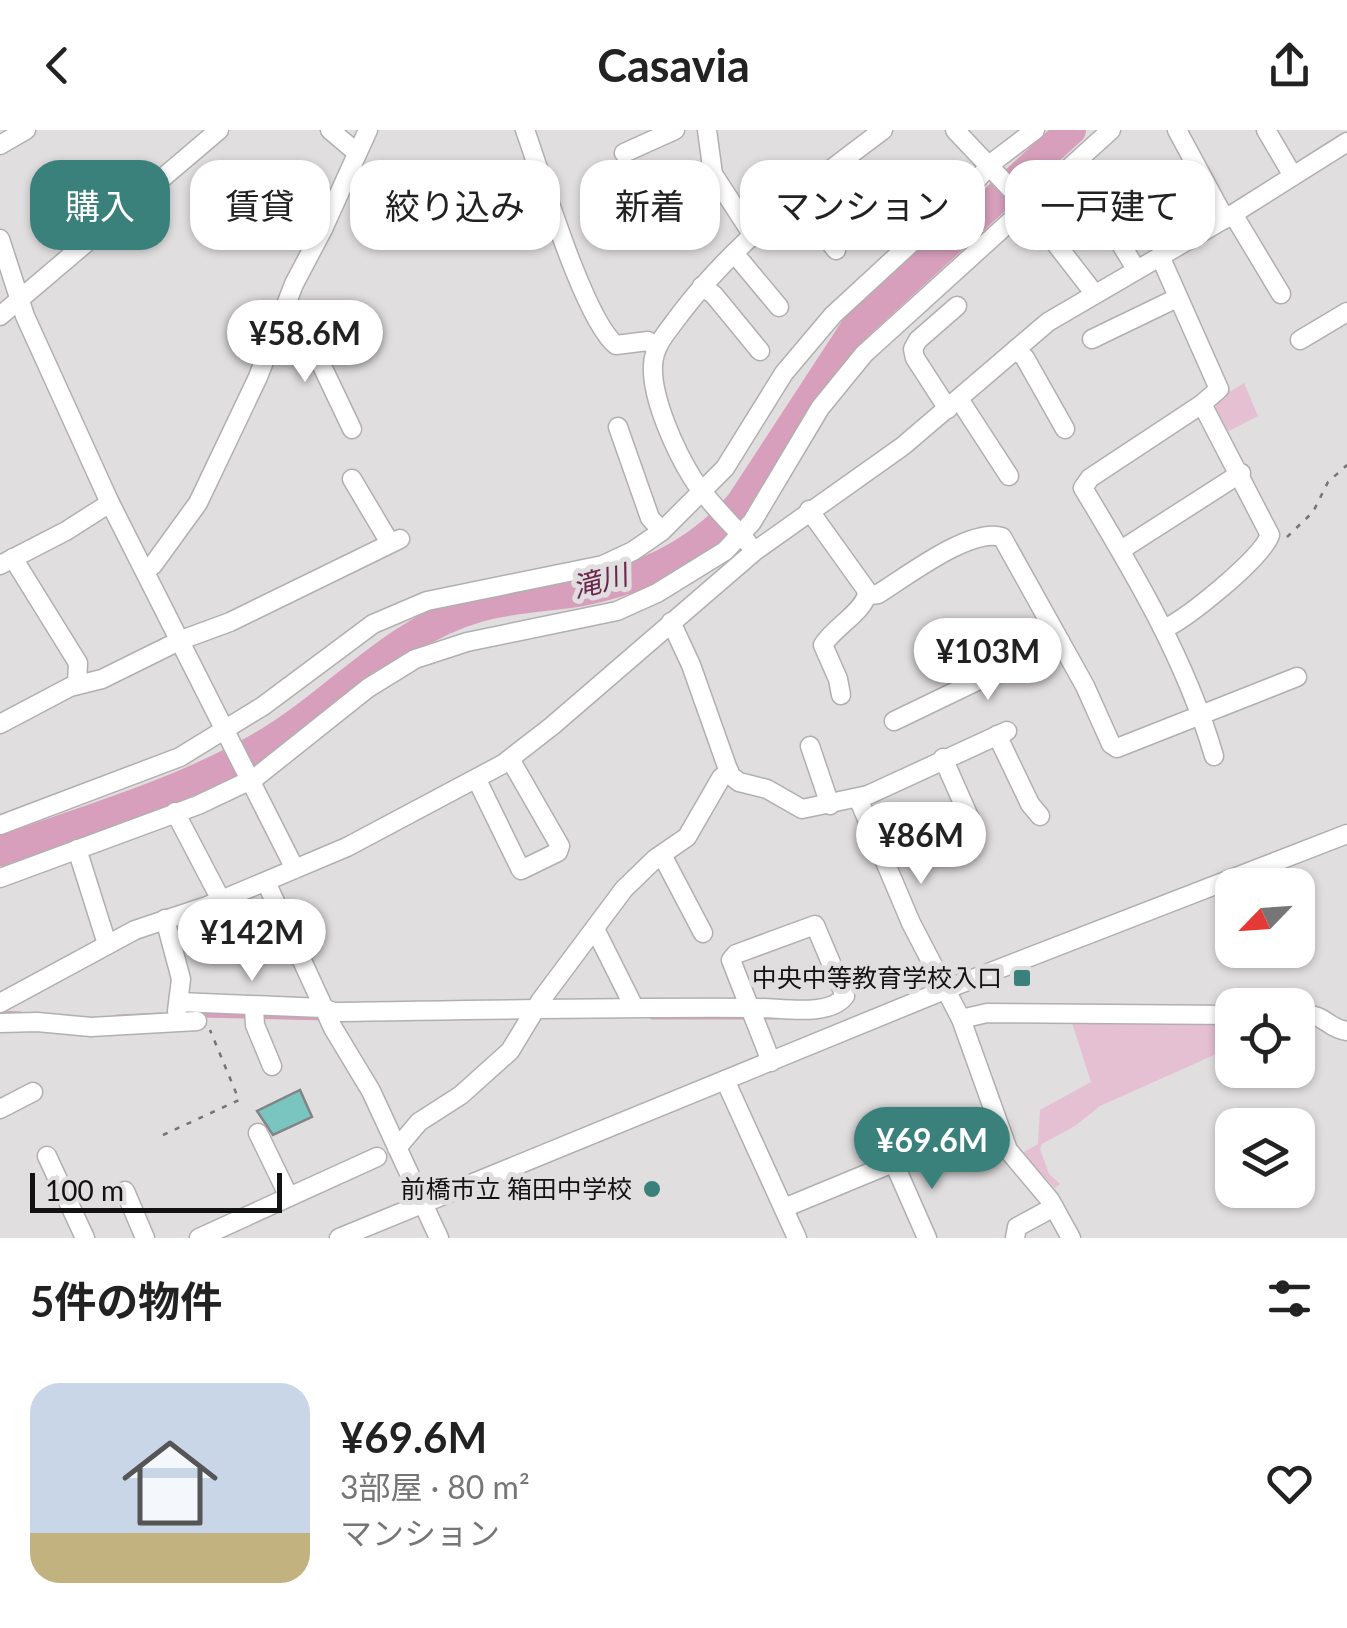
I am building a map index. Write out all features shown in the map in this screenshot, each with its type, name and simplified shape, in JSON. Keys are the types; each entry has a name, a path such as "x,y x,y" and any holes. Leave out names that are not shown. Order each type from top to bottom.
{"street":[{"path":"0,145 26,130"},
{"path":"0,316 219,130"},
{"path":"330,130 356,152"},
{"path":"145,571 198,503 282,320 294,284 324,229 368,130"},
{"path":"526,130 536,160"},
{"path":"624,153 675,130"},
{"path":"707,130 713,174 740,215"},
{"path":"842,160 882,130"},
{"path":"955,130 1005,183"},
{"path":"0,825 163,764 225,732 390,615 443,598 602,564 632,551 662,531 706,494 733,458 784,373 833,315 1035,130"},
{"path":"1075,160 1111,130"},
{"path":"1177,130 1281,294"},
{"path":"1266,130 1293,176"},
{"path":"1,1001 107,944 295,870 395,823 510,759 754,550 878,464 1048,322 1347,142"},
{"path":"0,878 198,805 248,778 368,688 415,659 467,642 618,611 674,584 726,550 752,522 820,408 864,354 1005,225"},
{"path":"560,228 582,289 608,338 616,345 648,342 656,347"},
{"path":"0,239 25,316 110,503 295,870"},
{"path":"740,249 717,267 656,347 652,368 659,404 685,464 754,550"},
{"path":"1060,250 1094,293"},
{"path":"1124,250 1136,269"},
{"path":"734,254 778,307"},
{"path":"1160,256 1219,386 1217,393 1083,488 1164,629 1202,714 1214,756"},
{"path":"702,286 760,351"},
{"path":"1092,339 1177,298"},
{"path":"957,306 918,340 914,358 1008,476"},
{"path":"1300,340 1347,312"},
{"path":"282,320 311,342 352,429"},
{"path":"1016,349 1065,428"},
{"path":"1164,629 1195,609 1269,540 1269,530 1202,404"},
{"path":"618,426 650,518 662,531"},
{"path":"1121,550 1240,473"},
{"path":"0,724 77,684 102,679 181,640 230,622 395,541 352,479"},
{"path":"77,684 78,663 6,562 110,503"},
{"path":"809,510 867,593 866,602 842,621 823,645 841,696"},
{"path":"867,593 878,594 938,556 982,537 998,535 1005,540 1114,747 1121,748 1297,677"},
{"path":"671,622 691,665 729,771 738,782 767,789 802,809 830,805 858,798 1002,733 1030,804 1040,816"},
{"path":"894,721 1060,641"},
{"path":"810,746 830,805"},
{"path":"944,758 970,819"},
{"path":"477,780 521,870 558,852 560,846 510,759"},
{"path":"397,1148 419,1122 461,1096 504,1058 624,889 687,836 720,778 729,771"},
{"path":"858,798 911,922 961,1019 1011,1156 1054,1207 1071,1238"},
{"path":"176,812 221,900"},
{"path":"339,1238 947,990 1347,834"},
{"path":"76,849 107,944"},
{"path":"662,855 702,933"},
{"path":"266,882 323,1008 371,1091 439,1238"},
{"path":"165,919 181,979 177,1013"},
{"path":"0,1023 91,1027 177,1013 254,1014 323,1008 334,1012 534,1012 634,1007 750,1008 818,1009 845,999 815,925 733,956 733,965 750,1008 770,1062"},
{"path":"595,930 634,1007"},
{"path":"961,1019 987,1012 1215,1015"},
{"path":"177,1013 197,1021"},
{"path":"254,1014 272,1066"},
{"path":"1315,1015 1347,1031"},
{"path":"725,1080 797,1238"},
{"path":"0,1109 33,1092"},
{"path":"784,1208 997,1120"},
{"path":"258,1134 288,1197"},
{"path":"47,1156 85,1238"},
{"path":"199,1238 220,1234 288,1197 377,1157"},
{"path":"894,1162 927,1238"},
{"path":"125,1192 145,1238"},
{"path":"1015,1238 1018,1227 1054,1207"}],"path":[{"path":"163,1135 239,1100 208,1026 197,1021"}],"shaded area":[{"path":"1244,383 1258,416 1227,432 1215,409 1218,399"},
{"path":"1072,1023 1215,1025 1215,1055 1100,1106 1075,1126 1042,1144 1040,1149 1049,1174 1060,1184 1055,1188 1022,1153 1038,1144 1040,1110 1091,1082"}],"building":[{"path":"300,1090 312,1117 273,1135 257,1111"}],"waterway":[{"name":"滝川","path":"0,851 134,804 231,763 290,728 392,650 448,618 491,604 600,587 646,572 688,550 741,503 856,327 1071,130"},
{"path":"0,1013 21,1014"},
{"path":"117,1017 161,1015"},
{"path":"197,1015 326,1018"},
{"path":"652,1017 776,1017"}],"place":[{"name":"中央中等教育学校入口","path":"1022,978"},
{"name":"前橋市立 箱田中学校","path":"652,1189"}]}
